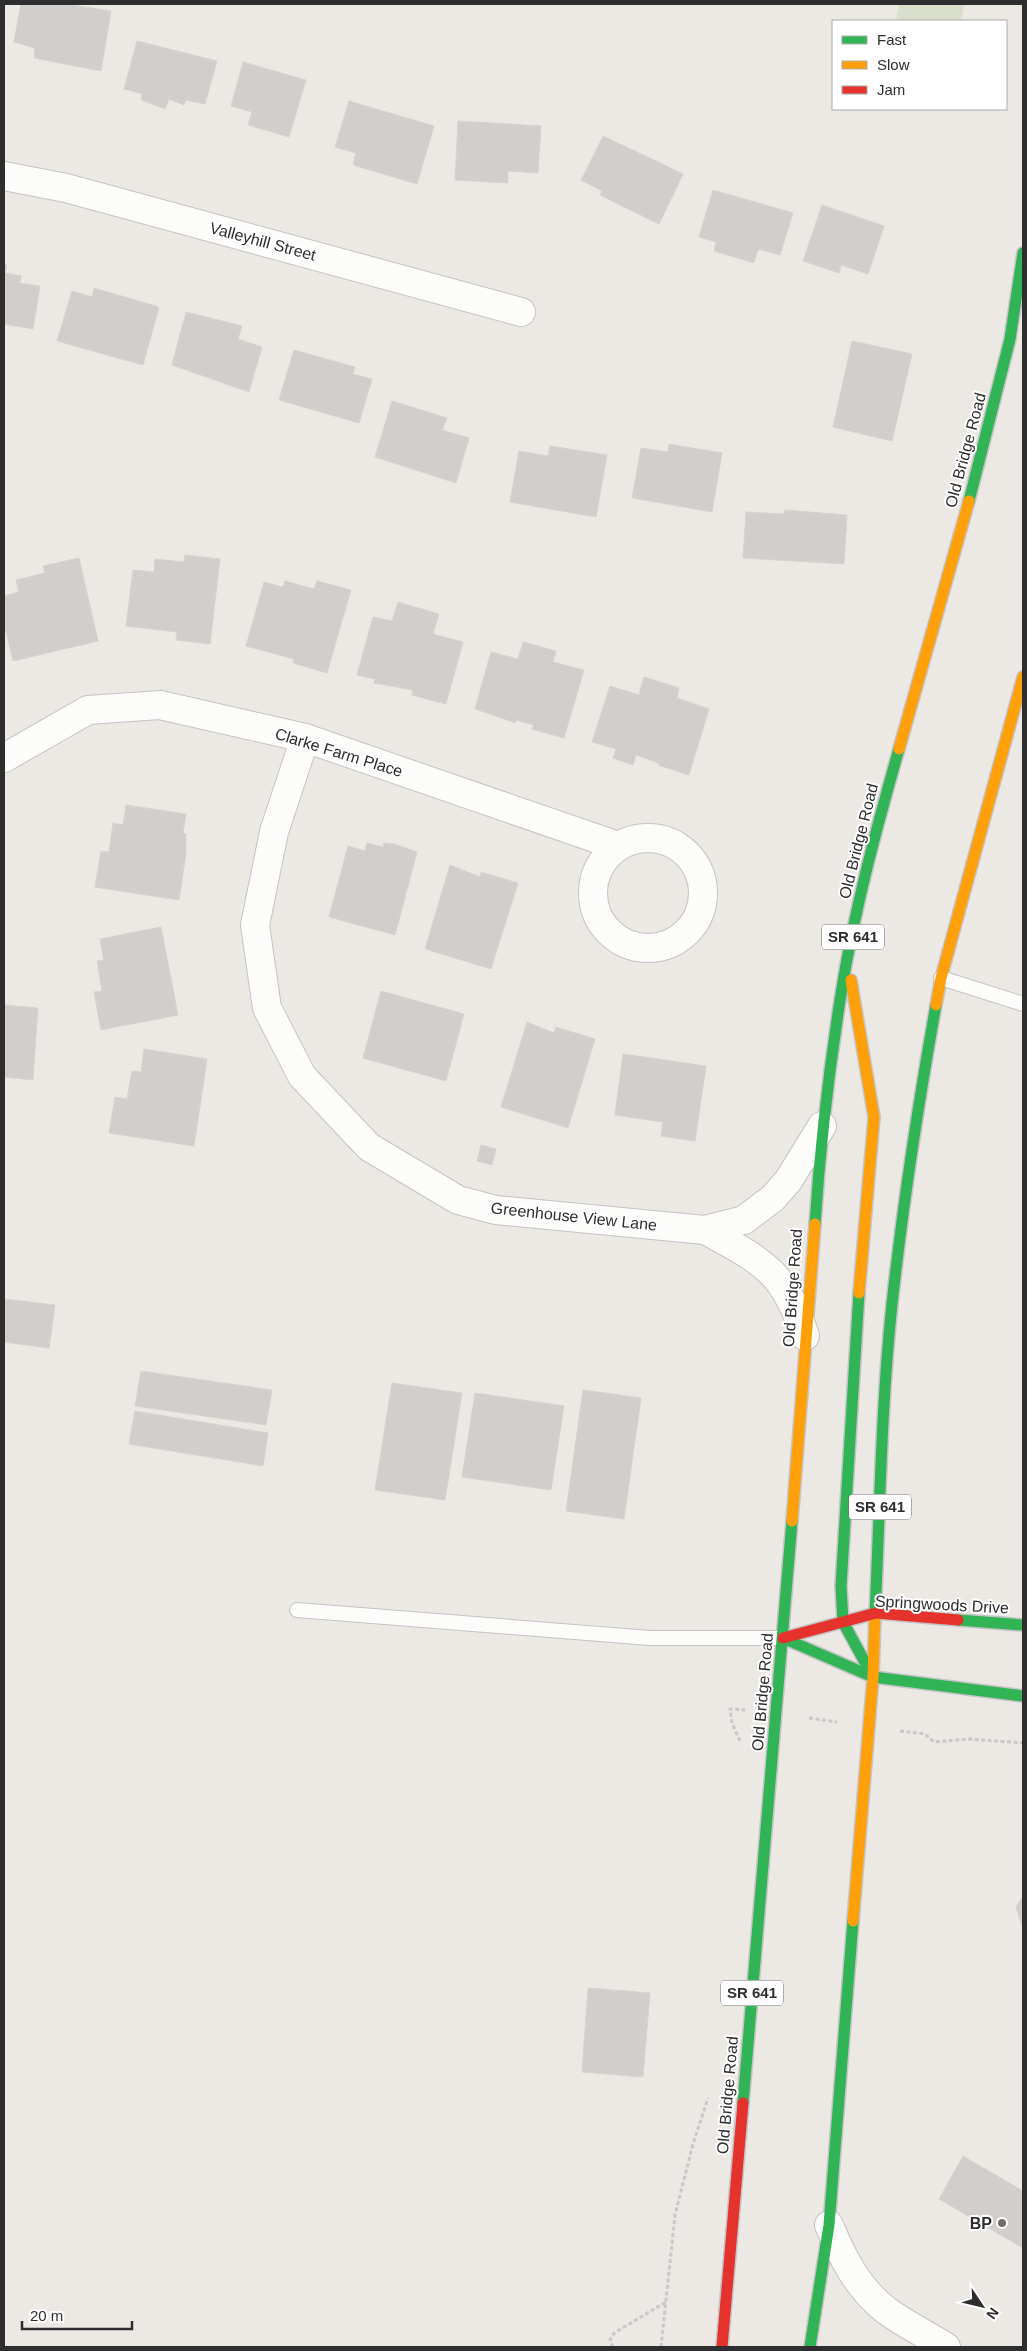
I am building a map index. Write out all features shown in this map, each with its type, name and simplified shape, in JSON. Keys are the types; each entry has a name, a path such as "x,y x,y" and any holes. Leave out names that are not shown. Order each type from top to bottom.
{"main road":[{"name":"Old Bridge Road","path":"722,2347 783,1638 822,1126 860,897 895,763 974,482 1010,339 1023,252"},
{"name":"SR 641","path":"810,2347 829,2225 873,1677 881,1473 892,1306 912,1141 941,978 1023,678"},
{"path":"848,961 874,1116 863,1230 841,1586 844,1622 873,1677"},
{"name":"Springwoods Drive","path":"783,1638 876,1613 1023,1625"},
{"path":"783,1638 873,1677 1023,1696"}],"street":[{"name":"Valleyhill Street","path":"4,176 66,188 521,312"},
{"name":"Clarke Farm Place","path":"4,758 88,710 160,705 306,738 618,846"},
{"name":"Greenhouse View Lane","path":"306,738 274,832 255,925 267,1008 302,1076 368,1147 458,1200 496,1210 705,1230 744,1220 773,1198 788,1181 822,1126"},
{"path":"653,838 662,840 670,842 685,851 696,865 702,882 703,900 698,917 688,931 673,943 655,948 636,947 619,940 605,928 596,912 593,894 596,875 605,858 618,846 635,839 653,838"},
{"name":"Greenhouse View Lane","path":"705,1230 753,1256 768,1268 796,1306 805,1336"},
{"path":"829,2225 842,2259 872,2297 887,2311 946,2347"}],"lane":[{"path":"941,978 1023,1004"},
{"path":"297,1610 650,1638 783,1638"}],"path":[{"path":"730,1709 732,1723 743,1750"},
{"path":"925,1734 934,1742 969,1739 1023,1743"},
{"path":"661,2347 675,2215 693,2144 711,2090"},
{"path":"613,2347 610,2340 614,2334 666,2302"}],"green space":[{"path":"899,4 964,4 961,20 896,20"}],"building":[{"path":"21,4 65,4 111,11 101,71 34,58 35,48 14,42"},
{"path":"137,41 217,61 205,104 186,100 184,105 169,99 165,109 141,100 143,94 124,89"},
{"path":"243,62 306,80 289,137 248,125 252,112 231,106"},
{"path":"349,101 434,126 417,184 353,165 356,153 335,147"},
{"path":"458,121 541,126 538,173 508,171 508,183 455,180"},
{"path":"603,136 683,174 659,224 600,195 602,191 581,180"},
{"path":"713,190 793,213 780,255 758,249 754,263 714,251 716,242 699,237"},
{"path":"822,205 884,226 868,274 841,265 839,273 803,261"},
{"path":"4,265 7,265 5,273 21,276 20,283 40,286 33,329 4,324"},
{"path":"94,288 159,307 143,365 57,341 72,291 92,297"},
{"path":"186,312 242,326 238,339 262,347 249,392 172,365"},
{"path":"852,341 912,354 892,441 833,427"},
{"path":"294,350 355,367 353,374 372,379 359,423 279,400"},
{"path":"392,401 447,418 442,430 469,438 456,483 375,457"},
{"path":"669,444 722,453 712,512 632,498 641,448 668,452"},
{"path":"550,446 607,455 596,517 510,502 519,451 548,456"},
{"path":"785,510 847,515 844,564 743,558 746,512 784,514"},
{"path":"185,555 220,559 210,644 176,640 177,632 126,626 133,570 154,572 155,559 184,562"},
{"path":"79,558 98,641 13,661 4,623 4,596 19,592 16,580 45,573 43,566"},
{"path":"285,581 314,589 317,581 351,590 327,673 293,663 294,659 246,646 264,582 283,587"},
{"path":"398,602 439,614 433,634 463,642 446,704 412,695 413,690 374,683 375,679 357,675 373,617 392,621"},
{"path":"523,642 556,651 553,662 584,670 564,738 532,729 534,725 516,720 516,723 475,709 491,652 518,659"},
{"path":"644,677 679,688 677,698 709,709 689,775 658,765 659,763 636,755 633,765 613,758 616,749 592,742 610,686 639,695"},
{"path":"126,805 186,814 183,833 186,834 186,853 179,900 95,887 101,851 109,852 113,823 123,825"},
{"path":"367,843 383,847 384,843 394,844 417,852 395,935 329,917 348,846 365,851"},
{"path":"450,865 480,877 481,872 518,883 491,969 425,949"},
{"path":"161,927 178,1015 101,1030 94,992 102,991 97,961 104,960 100,939"},
{"path":"381,991 464,1014 446,1081 363,1058"},
{"path":"4,1005 38,1008 33,1080 4,1077"},
{"path":"527,1022 554,1033 556,1027 595,1039 568,1128 501,1107"},
{"path":"144,1049 207,1059 194,1146 109,1133 115,1097 127,1099 132,1071 141,1072"},
{"path":"623,1054 706,1066 695,1141 661,1136 663,1122 615,1115"},
{"path":"481,1145 496,1149 492,1165 477,1161"},
{"path":"4,1299 55,1305 49,1348 4,1342"},
{"path":"141,1371 272,1390 266,1425 135,1406"},
{"path":"392,1383 462,1393 445,1500 375,1490"},
{"path":"583,1390 641,1398 624,1519 566,1511"},
{"path":"475,1393 564,1406 551,1490 462,1477"},
{"path":"135,1411 268,1433 263,1466 129,1444"},
{"path":"1023,1896 1023,1929 1016,1907"},
{"path":"588,1988 650,1993 643,2077 582,2072"},
{"name":"BP","path":"963,2156 1023,2191 1023,2248 939,2199"}],"traffic: fast":[{"path":"969,501 1010,339 1023,253"},
{"path":"815,1224 819,1166 829,1080 846,963 866,871 899,749"},
{"path":"875,1614 888,1343 911,1154 936,1005"},
{"path":"859,1293 841,1586 843,1622 873,1677"},
{"path":"743,2103 792,1521"},
{"path":"958,1620 1023,1625"},
{"path":"783,1638 873,1677 1023,1696"},
{"path":"810,2347 829,2225 853,1921"}],"traffic: slow":[{"path":"899,749 969,501"},
{"path":"936,1005 941,978 1023,677"},
{"path":"851,980 874,1117 859,1293"},
{"path":"792,1521 815,1224"},
{"path":"853,1921 873,1677 875,1614"}],"traffic: jam":[{"path":"783,1638 876,1613 958,1620"},
{"path":"722,2347 743,2103"}],"place":[{"name":"BP","path":"1002,2223"}]}
